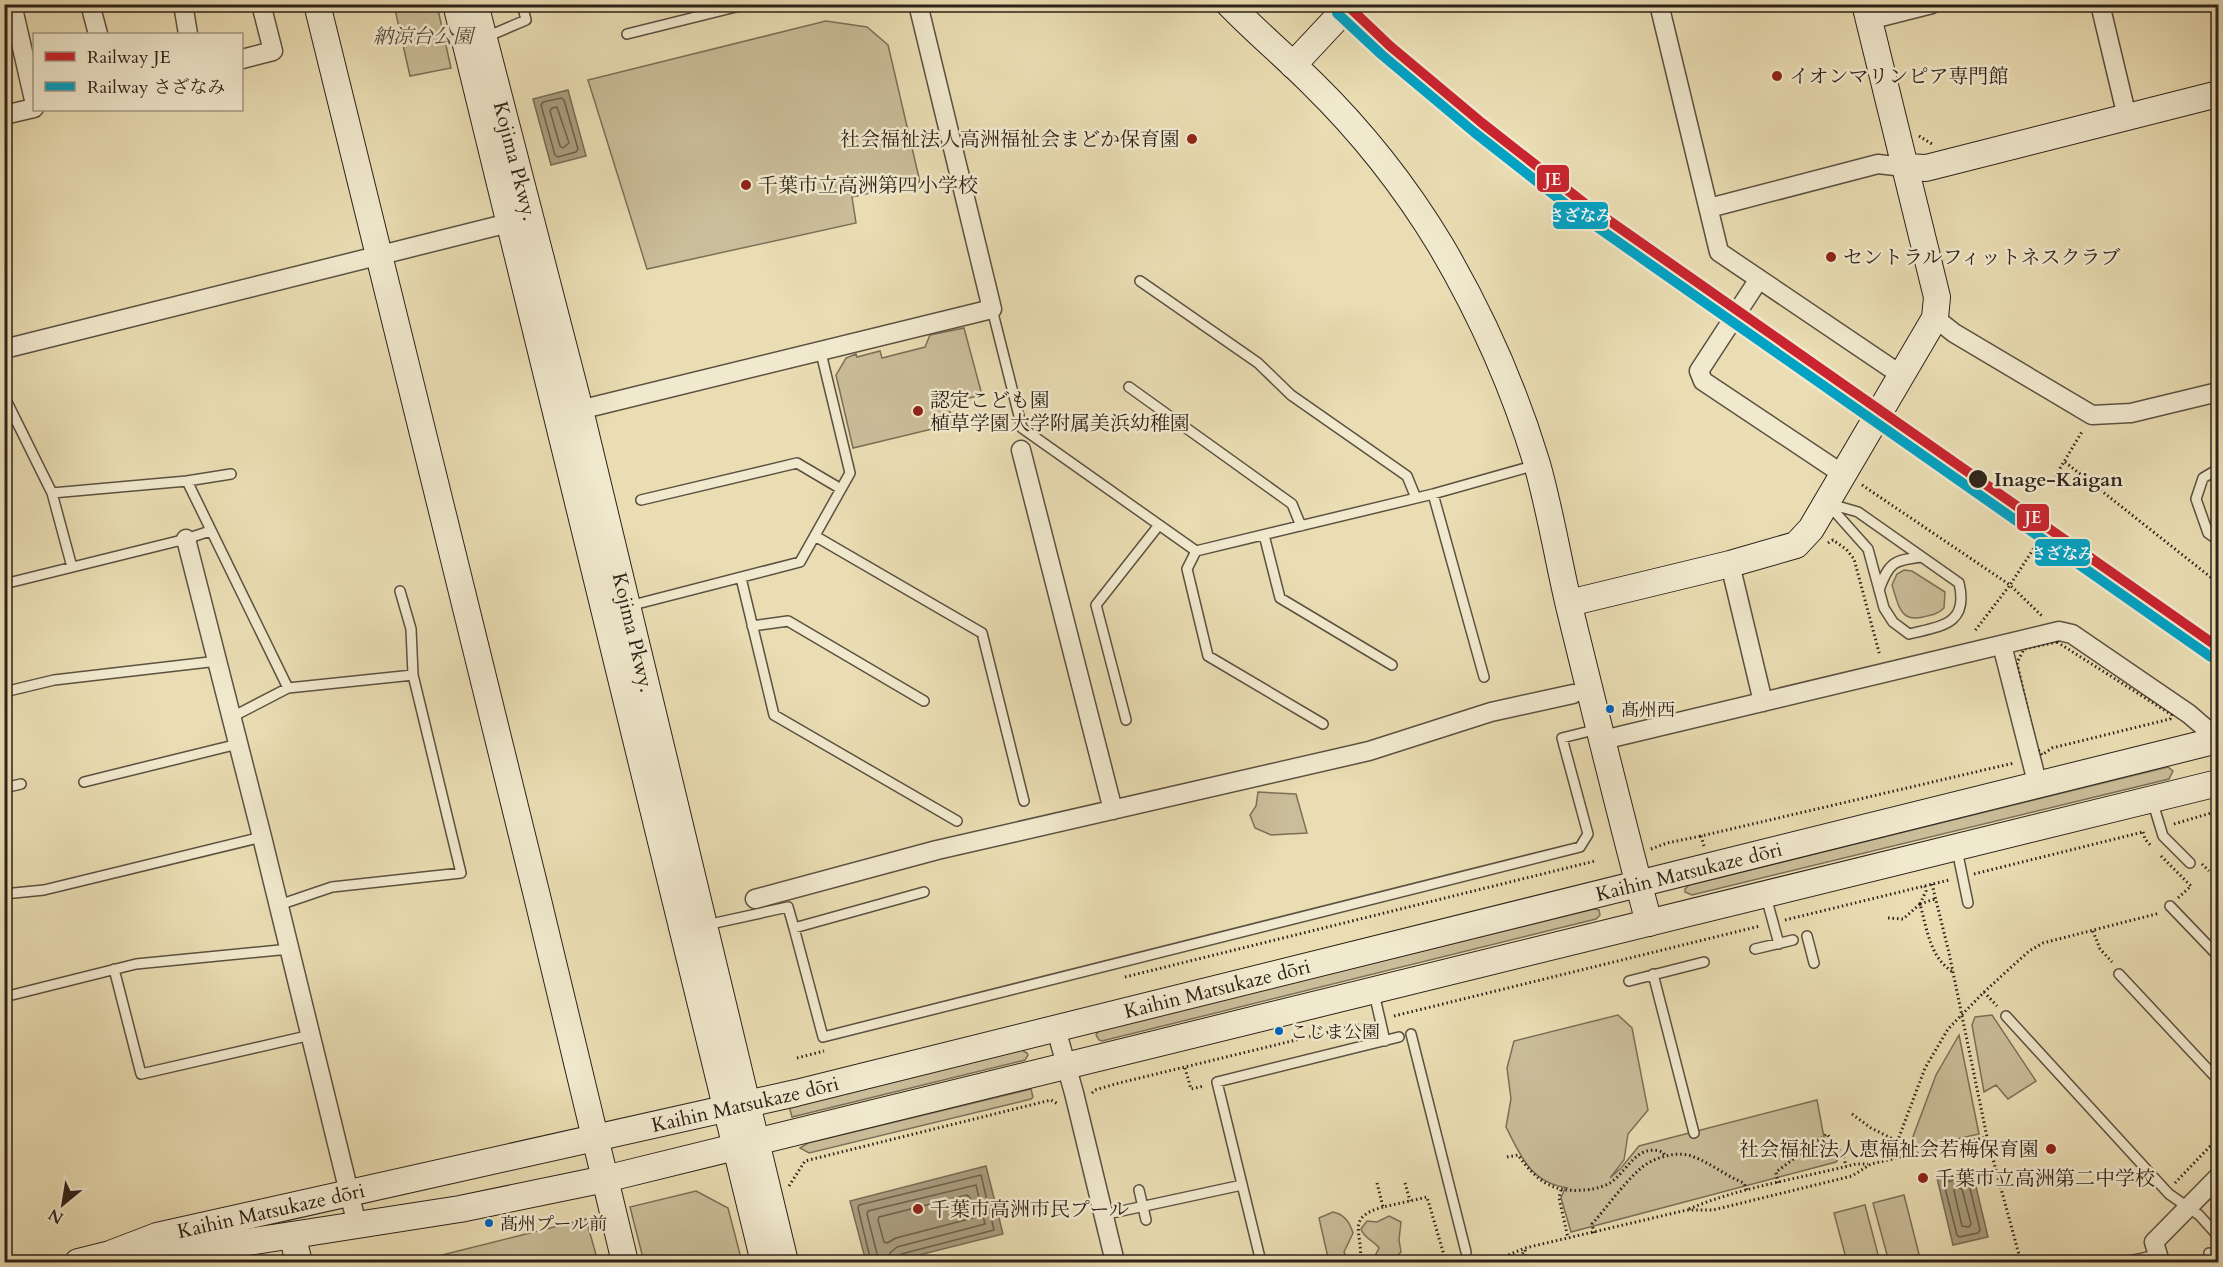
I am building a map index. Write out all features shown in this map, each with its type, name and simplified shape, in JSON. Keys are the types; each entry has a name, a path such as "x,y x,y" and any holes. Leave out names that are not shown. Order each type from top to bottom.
{"street":[{"path":"12,4 33,96"},
{"path":"90,4 98,33"},
{"path":"183,4 188,33"},
{"path":"243,59 273,51 261,4"},
{"path":"317,4 625,1263"},
{"name":"Kojima Pkwy.","path":"456,4 474,41 580,410 704,926 736,1107"},
{"name":"Kojima Pkwy.","path":"475,4 474,41 509,223 556,416 746,1146 785,1263"},
{"path":"556,416 821,353 992,309 918,4"},
{"path":"1229,4 1354,127 1393,176 1440,244 1484,326 1509,386 1537,465 1649,923"},
{"path":"1293,65 1350,4"},
{"path":"1659,4 1719,252 1901,375"},
{"path":"2100,4 2127,117"},
{"path":"1569,603 1730,564 1796,545 1811,529 1935,318 1936,297 1867,12 1940,7"},
{"path":"1709,208 1878,164 1926,168 2218,94"},
{"path":"4,115 33,108"},
{"path":"4,349 509,223"},
{"path":"1759,279 1699,371 1703,381 1844,475"},
{"path":"1935,318 1954,333 2092,416 2131,413 2218,392"},
{"path":"1021,450 1113,810"},
{"path":"186,539 357,1225"},
{"path":"1730,564 1763,702"},
{"path":"1601,734 1763,702 2058,631 2072,634 2189,714 2218,739"},
{"path":"2002,645 2038,786"},
{"path":"755,899 937,850 1369,751 1491,712 1573,694"},
{"name":"Kaihin Matsukaze dōri","path":"110,1254 157,1236 736,1107 2038,786 2218,739"},
{"name":"Kaihin Matsukaze dōri","path":"110,1254 164,1255 460,1209 605,1179 2218,783"},
{"path":"1056,1029 1115,1263"},
{"name":"Kojima Pkwy.","path":"746,1146 764,1263"},
{"path":"2158,1259 2154,1242 2218,1177"},
{"path":"292,1235 299,1263"},
{"path":"78,1263 110,1254"}],"lane":[{"path":"474,41 526,20 522,4"},
{"path":"627,34 748,4"},
{"path":"1140,281 1258,363 1291,395 1407,476 1416,498"},
{"path":"992,309 1022,428 1196,551 1433,494 1537,465"},
{"path":"627,607 800,562 850,473 821,353"},
{"path":"1129,387 1292,504 1301,526"},
{"path":"4,396 52,493 72,567"},
{"path":"641,500 797,463 841,489"},
{"path":"2218,469 2203,478 2196,499 2208,533 2218,540"},
{"path":"52,493 187,481 231,474"},
{"path":"187,481 288,688"},
{"path":"1433,494 1484,677"},
{"path":"1827,503 1858,512 1959,583 1963,598 1957,615 1947,624 1909,634 1893,622 1884,608 1868,549 1827,503"},
{"path":"1126,720 1096,604 1159,525"},
{"path":"4,585 210,531"},
{"path":"1264,535 1280,598 1392,665"},
{"path":"814,536 982,633 1024,801"},
{"path":"1196,551 1187,569 1208,656 1323,724"},
{"path":"1879,590 1892,564 1899,560 1922,557"},
{"path":"741,578 774,715 957,821"},
{"path":"279,905 332,887 461,873 413,675 411,628 400,591"},
{"path":"752,626 788,621 924,701"},
{"path":"4,692 54,680 218,661"},
{"path":"232,717 288,688 413,675"},
{"path":"704,926 788,907 823,1036 835,1034 1580,847 1588,834 1562,738 1601,734"},
{"path":"84,782 238,744"},
{"path":"4,788 21,784"},
{"path":"2152,799 2163,836 2190,863"},
{"path":"4,894 44,890 262,837"},
{"path":"1956,847 1968,903"},
{"path":"794,928 924,892"},
{"path":"1766,894 1779,944"},
{"path":"2170,906 2218,956"},
{"path":"1807,936 1814,963"},
{"path":"1755,949 1793,940"},
{"path":"4,997 136,964 290,950"},
{"path":"1629,981 1704,962"},
{"path":"114,969 141,1074 311,1035"},
{"path":"1653,974 1694,1133"},
{"path":"2119,974 2218,1080"},
{"path":"1374,991 1385,1041"},
{"path":"2006,1016 2166,1191 2199,1215 2218,1236"},
{"path":"1411,1034 1466,1252"},
{"path":"1261,1263 1217,1082 1399,1037"},
{"path":"1103,1215 1242,1185"},
{"path":"1139,1190 1146,1220"},
{"path":"2124,1263 2158,1259"}],"path":[{"path":"1940,7 1969,4"},
{"path":"2113,4 2115,11 2133,4"},
{"path":"1916,134 1934,146"},
{"path":"2053,480 2092,416"},
{"path":"2065,462 2218,583"},
{"path":"2036,545 2010,585 2051,624"},
{"path":"2057,642 2024,649 2017,663 2036,747 2042,755 2052,748 2170,719"},
{"path":"1650,849 1667,843 2020,761"},
{"path":"2173,825 2218,811"},
{"path":"1973,874 2145,831 2145,839 2152,847"},
{"path":"1701,836 1705,850"},
{"path":"1646,842 1650,849 1657,853"},
{"path":"1893,1159 1897,1141 1925,1068 1948,1029 1962,1013 2029,951 2043,943 2164,912 2191,886 2160,855"},
{"path":"1125,977 1595,861"},
{"path":"1781,921 1949,880"},
{"path":"1932,884 1962,1013 1987,1137 2021,1263"},
{"path":"1925,886 1926,891 1920,904 1936,957 1953,972"},
{"path":"1888,918 1903,919 1920,904 1936,898"},
{"path":"1386,1018 1766,925"},
{"path":"2093,931 2100,949 2119,969 2119,974"},
{"path":"1984,992 2006,1016"},
{"path":"1095,1090 1371,1022"},
{"path":"797,1058 831,1050"},
{"path":"1185,1068 1191,1089 1217,1082"},
{"path":"785,1193 805,1161 1051,1100"},
{"path":"1852,1114 1871,1128 1897,1141"},
{"path":"1778,1183 1776,1172 1827,1134 1843,1154 1846,1166"},
{"path":"1492,1263 1525,1248 1687,1210 1709,1200 1846,1166 1870,1164 1987,1137"},
{"path":"2174,1184 2218,1138"},
{"path":"1508,1157 1518,1155 1528,1169 1543,1182 1568,1192 1589,1190 1609,1184 1634,1157 1641,1153 1658,1150 1665,1156"},
{"path":"1593,1233 1592,1224 1642,1167 1665,1156 1684,1154 1693,1156 1730,1178 1744,1183 1747,1191"},
{"path":"1687,1210 1713,1210 1852,1176 1870,1164"},
{"path":"1377,1183 1383,1208"},
{"path":"1405,1183 1410,1201"},
{"path":"1561,1190 1559,1198 1569,1239"},
{"path":"1360,1263 1359,1226 1365,1213 1427,1197 1446,1263"},
{"path":"1519,1263 1525,1248"},
{"path":"1525,1248 1527,1263"}],"green space":[{"name":"納涼台公園","path":"394,5 437,5 451,68 410,76"},
{"path":"826,21 867,27 888,45 920,182 852,197 856,223 647,269 588,80"},
{"path":"964,328 982,395 948,403 953,424 853,448 836,375 846,358 856,354 857,357 880,351 882,358 925,347 930,335"},
{"path":"1904,570 1912,571 1945,592 1944,608 1937,613 1923,617 1915,618 1904,614 1898,605 1892,585 1897,574"},
{"path":"2168,767 2173,771 2169,779 1692,895 1685,892 1689,885"},
{"path":"1258,792 1296,794 1307,833 1271,835 1255,828 1250,815 1256,806"},
{"path":"1594,909 1599,910 1600,915 1596,919 1102,1041 1096,1035 1099,1030"},
{"path":"1618,1015 1632,1028 1648,1110 1628,1134 1624,1160 1610,1178 1639,1146 1817,1100 1825,1143 1829,1142 1840,1156 1836,1162 1571,1232 1561,1198 1565,1188 1568,1188 1545,1181 1536,1174 1522,1158 1506,1127 1511,1099 1507,1068 1514,1041"},
{"path":"1992,1015 2036,1081 2008,1099 1996,1085 1984,1092 1972,1025 1975,1017"},
{"path":"1959,1035 1979,1134 1908,1150 1936,1075"},
{"path":"1020,1049 1028,1055 1025,1060 792,1117 789,1106"},
{"path":"1031,1089 1033,1097 1031,1099 809,1153 800,1148 808,1143"},
{"path":"696,1191 728,1208 742,1262 644,1262 630,1207"},
{"path":"1904,1195 1921,1262 1889,1262 1873,1203"},
{"path":"1865,1205 1880,1262 1847,1262 1834,1213"},
{"path":"1333,1212 1346,1220 1353,1233 1344,1252 1349,1262 1329,1262 1319,1218"},
{"path":"1389,1216 1401,1222 1399,1240 1401,1252 1391,1262 1372,1262 1379,1248 1364,1235 1361,1229 1367,1221 1377,1222"},
{"path":"586,1219 598,1262 414,1262"}],"water":[{"path":"568,90 586,156 551,165 533,99"},
{"path":"986,1166 1003,1234 891,1262 866,1262 850,1201"},
{"path":"1972,1170 1988,1237 1953,1245 1937,1178"}],"rail line":[{"name":"JE","path":"1346,4 1390,46 1482,123 1584,203 2218,647"},
{"name":"さざなみ","path":"1337,13 1382,55 1474,132 1577,213 2211,657"}],"place":[{"name":"イオンマリンピア専門館","path":"1777,76"},
{"name":"社会福祉法人高洲福祉会まどか保育園","path":"1192,139"},
{"name":"千葉市立高洲第四小学校","path":"746,185"},
{"name":"セントラルフィットネスクラブ","path":"1831,257"},
{"name":"認定こども園 植草学園大学附属美浜幼稚園","path":"918,411"},
{"name":"Inage-Kaigan","path":"1978,479"},
{"name":"髙州西","path":"1610,709"},
{"name":"こじま公園","path":"1279,1031"},
{"name":"社会福祉法人恵福祉会若梅保育園","path":"2051,1149"},
{"name":"千葉市立高洲第二中学校","path":"1923,1178"},
{"name":"千葉市高洲市民プール","path":"918,1209"},
{"name":"髙州プール前","path":"489,1223"}]}
